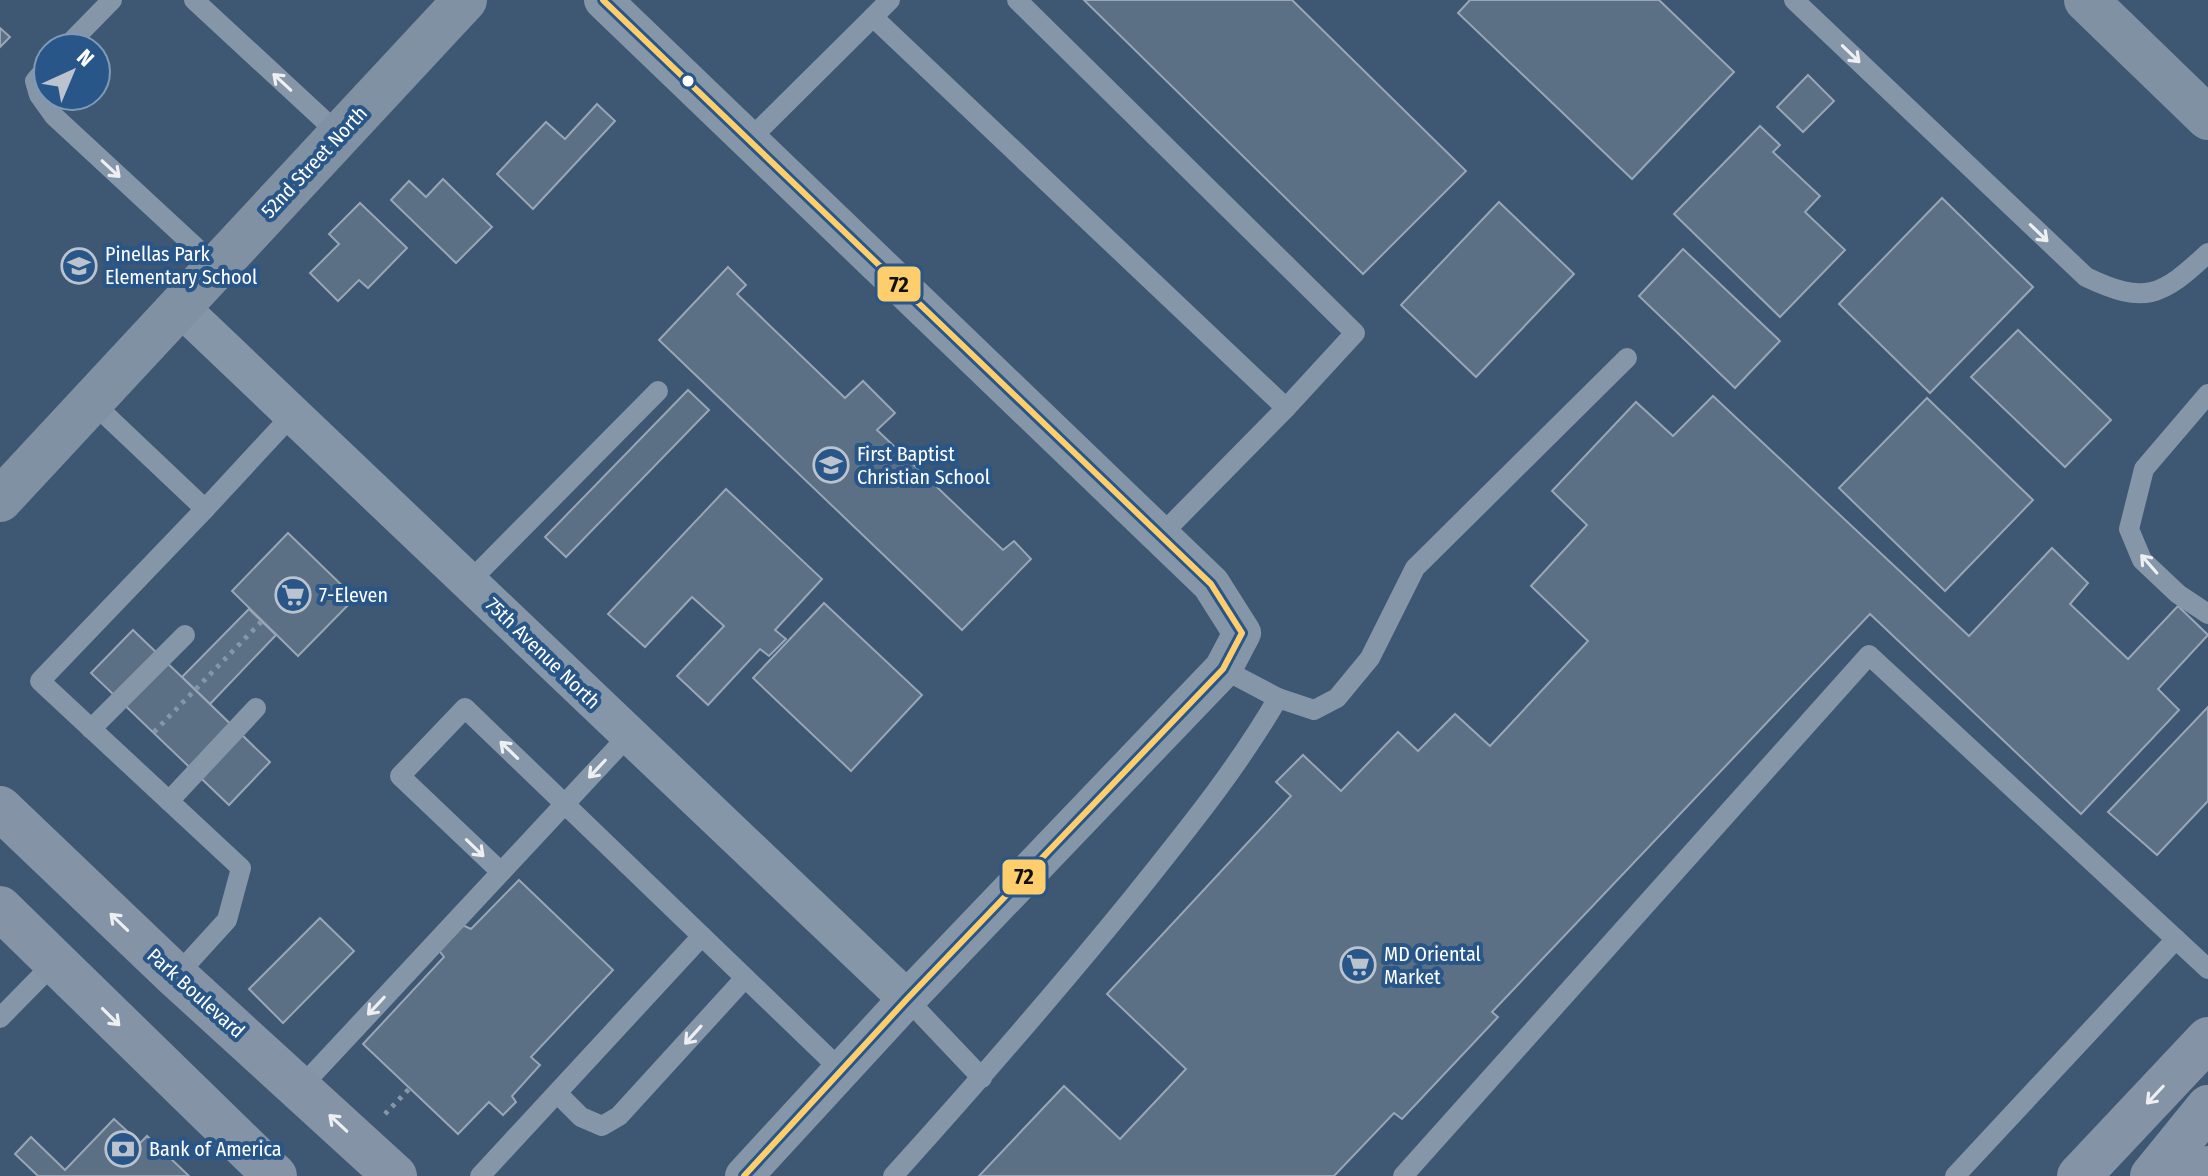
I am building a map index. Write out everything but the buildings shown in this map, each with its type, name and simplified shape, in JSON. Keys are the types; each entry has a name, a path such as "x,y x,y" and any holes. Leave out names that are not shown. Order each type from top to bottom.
{"main road":[{"name":"Park Boulevard","path":"0,808 176,976 395,1176"},
{"path":"0,908 275,1176"},
{"path":"2079,1176 2208,1039"},
{"path":"2152,1176 2208,1107"},
{"path":"2201,1176 2208,1168"}],"street":[{"name":"52nd Street North","path":"4,489 92,402 465,0"},
{"path":"603,0 1211,584 1242,633 1223,669 907,999 744,1176"},
{"path":"2103,7 2208,118"},
{"name":"75th Avenue North","path":"180,307 907,999"}],"lane":[{"path":"81,32 112,0"},
{"path":"194,0 340,135"},
{"path":"749,140 890,0"},
{"path":"1017,0 1355,333 1161,535"},
{"path":"1794,0 2086,277 2121,293 2157,292 2208,253"},
{"path":"873,17 1286,408"},
{"path":"51,112 217,267"},
{"path":"1223,669 1278,698 1314,710 1337,698 1370,658 1415,568 1627,358"},
{"path":"469,582 658,391"},
{"path":"2208,394 2144,469 2129,529 2142,560 2178,594 2208,614"},
{"path":"92,402 205,509"},
{"path":"176,976 227,920 241,868 40,681 293,414"},
{"path":"91,729 185,635"},
{"path":"1403,1176 1869,655 2206,964"},
{"path":"893,1176 1026,1029 1249,750 1278,698"},
{"path":"169,801 256,708"},
{"path":"501,872 400,776 465,708 841,1070"},
{"path":"300,1088 629,735"},
{"path":"480,1176 702,936"},
{"path":"1955,1176 2176,939"},
{"path":"5,1009 55,962"},
{"path":"557,1093 581,1117 602,1126 619,1116 745,978"},
{"path":"907,999 982,1078"}],"path":[{"path":"154,732 262,621"},
{"path":"382,1117 410,1088"}],"transit line":[{"name":"72","path":"603,0 1211,584 1242,633 1223,669 907,999 744,1176"}],"place":[{"name":"Pinellas Park Elementary School","path":"79,266"},
{"name":"First Baptist Christian School","path":"831,465"},
{"name":"7-Eleven","path":"293,595"},
{"name":"MD Oriental Market","path":"1358,965"},
{"name":"Bank of America","path":"123,1149"}]}
